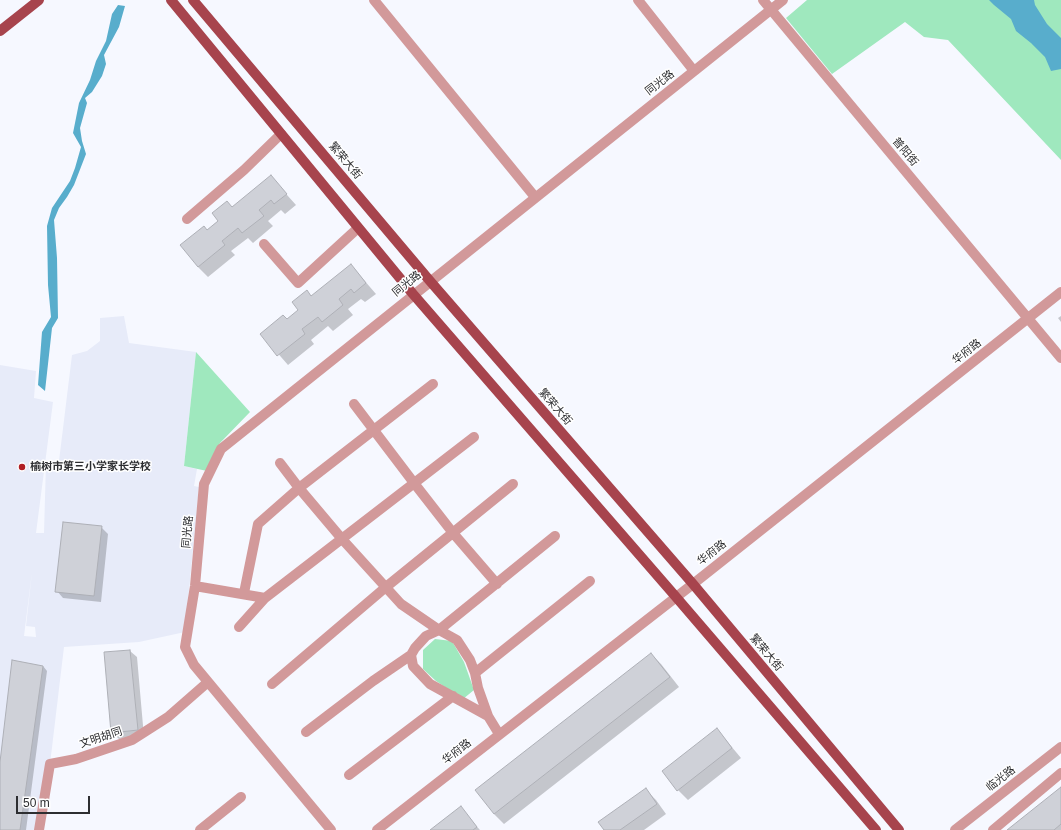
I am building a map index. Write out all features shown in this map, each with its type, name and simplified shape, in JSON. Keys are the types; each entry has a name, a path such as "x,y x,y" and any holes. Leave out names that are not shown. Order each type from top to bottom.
{"main road":[{"path":"0,30 39,0"},
{"path":"171,0 413,294 676,596 876,830"},
{"name":"繁荣大街","path":"193,0 430,281 693,584 899,830"}],"street":[{"path":"374,0 535,197"},
{"path":"638,0 694,71"},
{"name":"普阳街","path":"763,0 1061,358"},
{"name":"同光路","path":"208,682 194,665 185,647 195,586 204,484 221,449 413,294 783,0"},
{"path":"187,219 244,170 281,134"},
{"path":"264,244 298,283 358,228"},
{"name":"华府路","path":"376,830 693,584 1061,292"},
{"path":"244,593 258,524 299,488 433,384"},
{"path":"354,404 414,483 497,584"},
{"path":"239,627 265,598 474,437"},
{"path":"280,463 342,539 401,604 439,630 457,640 470,660 488,716 499,734"},
{"path":"272,684 386,587 513,484"},
{"path":"306,732 373,681 411,656 415,648 426,636 439,630 555,536"},
{"path":"475,673 590,581"},
{"path":"195,586 244,593 265,598"},
{"path":"411,656 413,666 430,684 488,716"},
{"path":"208,682 330,830"},
{"name":"文明胡同","path":"39,830 50,764 76,758 132,740 168,717 208,682"},
{"path":"349,775 453,696"},
{"name":"临光路","path":"955,830 1061,747"},
{"path":"993,830 1061,773"},
{"path":"200,830 241,797"}],"shaded area":[{"path":"124,316 129,343 196,352 184,466 197,469 194,486 199,487 185,632 139,642 64,647 50,764 38,830 0,830 0,365 36,371 34,398 53,402 36,533 44,533 46,463 59,461 72,355 87,351 100,341 100,318","holes":["32,572 26,626 35,627 36,637 24,636"]}],"green space":[{"path":"807,0 1061,0 1061,160 948,40 924,37 905,22 832,74 786,18"},
{"path":"196,352 250,412 220,443 207,471 184,466"},
{"path":"435,639 452,641 464,662 474,690 463,699 436,681 423,669 423,650"}],"water":[{"path":"989,0 1034,0 1035,5 1047,24 1061,38 1061,69 1051,71 1045,57 1016,31 1011,19"},
{"path":"118,5 125,6 119,27 104,55 106,64 102,76 92,92 85,98 87,103 80,128 86,154 74,185 59,208 54,220 57,258 58,318 52,328 45,391 38,385 42,332 51,317 48,285 47,226 52,208 70,181 75,168 81,147 73,133 79,103 106,41 112,14"}],"building":[{"path":"271,175 287,194 274,204 271,200 259,210 264,216 242,233 238,228 222,241 225,245 198,267 180,245 204,226 207,230 218,221 212,213 227,201 232,207"},
{"path":"351,264 366,283 354,293 351,289 339,299 343,305 322,322 318,317 302,329 305,334 277,356 260,334 283,315 287,319 298,310 292,302 307,290 311,296"},
{"path":"63,522 102,526 94,596 55,592"},
{"path":"130,650 138,730 111,733 104,652"},
{"path":"651,653 670,677 494,814 475,790"},
{"path":"12,660 43,666 20,830 0,830 0,762"},
{"path":"717,728 732,748 677,791 662,771"},
{"path":"1061,787 1061,824 1054,830 1007,830"},
{"path":"646,788 657,804 620,830 604,830 598,822"},
{"path":"461,806 477,827 473,830 430,830"}],"place":[{"name":"榆树市第三小学家长学校","path":"22,467"}]}
